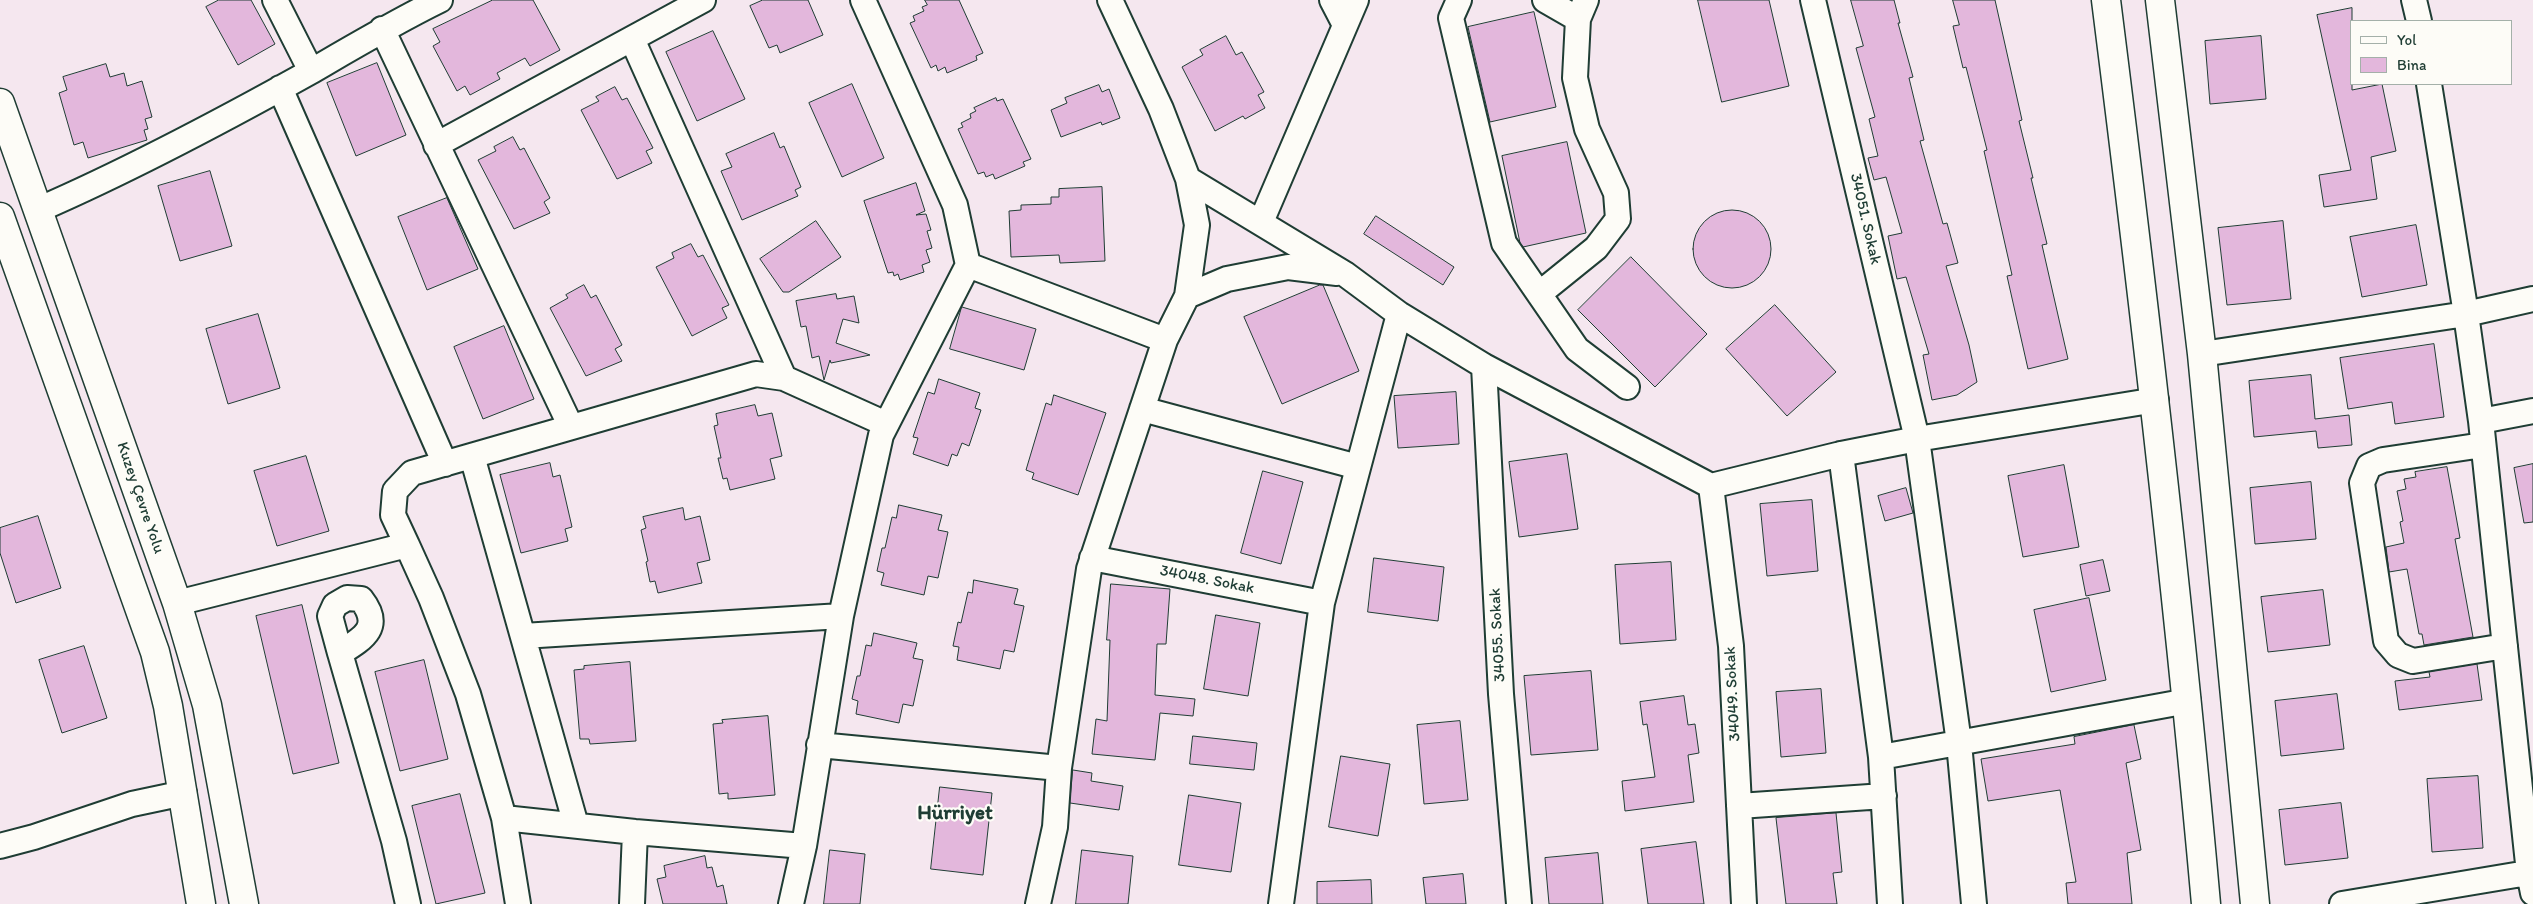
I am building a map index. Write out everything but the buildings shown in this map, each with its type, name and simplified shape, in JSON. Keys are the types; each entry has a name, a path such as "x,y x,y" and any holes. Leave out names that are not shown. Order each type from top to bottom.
{"main road":[{"path":"2106,0 2156,400 2188,701 2206,904"},
{"path":"2160,0 2202,354 2255,904"},
{"name":"Kuzey Çevre Yolu","path":"0,103 40,210 177,603 207,705 244,904"},
{"path":"0,217 155,652 168,706 184,793 201,904"}],"street":[{"path":"275,0 310,71"},
{"path":"40,210 104,182 280,88 382,29 439,0"},
{"path":"436,145 703,0"},
{"path":"792,904 804,846 841,616 881,435 968,265 955,204 864,0"},
{"path":"1038,904 1055,827 1059,768 1089,569 1165,340 1187,296 1197,225 1188,179 1161,109 1110,0"},
{"path":"1332,0 1345,25"},
{"path":"1261,222 1356,0"},
{"path":"1459,0 1451,18 1504,243 1577,349 1627,387"},
{"path":"1539,294 1596,248 1618,219 1616,193 1587,129 1575,78 1582,10 1545,0"},
{"name":"34051. Sokak","path":"1813,0 1917,439 1959,743 1974,904"},
{"path":"2414,0 2418,20"},
{"path":"382,29 571,427"},
{"path":"632,39 784,378"},
{"path":"2342,904 2532,879 2481,421 2429,85"},
{"path":"280,88 445,464"},
{"path":"1188,179 1345,274 1399,314 1484,366 1711,486 1841,454 1917,439 2156,400"},
{"path":"968,265 1165,340"},
{"path":"1187,296 1227,279 1288,267 1345,274"},
{"path":"2202,354 2466,314 2533,299"},
{"path":"1281,904 1322,602 1399,314"},
{"name":"34055. Sokak","path":"1484,366 1501,694 1519,904"},
{"path":"518,904 504,818 468,694 431,598 393,515 395,492 412,473 756,374 784,378 886,424"},
{"path":"1142,409 1358,468"},
{"path":"2481,421 2533,410"},
{"path":"2483,445 2383,460 2370,466 2362,483 2386,641 2398,655 2413,661 2505,646"},
{"path":"1841,454 1881,757 1890,904"},
{"path":"472,456 576,825"},
{"name":"34049. Sokak","path":"1711,486 1731,646 1744,904"},
{"path":"177,603 407,546"},
{"name":"34048. Sokak","path":"1092,558 1322,602"},
{"path":"523,636 841,616"},
{"path":"340,653 394,841 408,904"},
{"path":"1881,757 2188,701"},
{"path":"819,744 1059,768"},
{"path":"0,846 34,838 132,804 184,793"},
{"path":"1739,806 1884,796"},
{"path":"504,818 635,832 804,846"},
{"path":"632,904 635,832"}],"district":[{"name":"Hürriyet","path":"955,814"}]}
